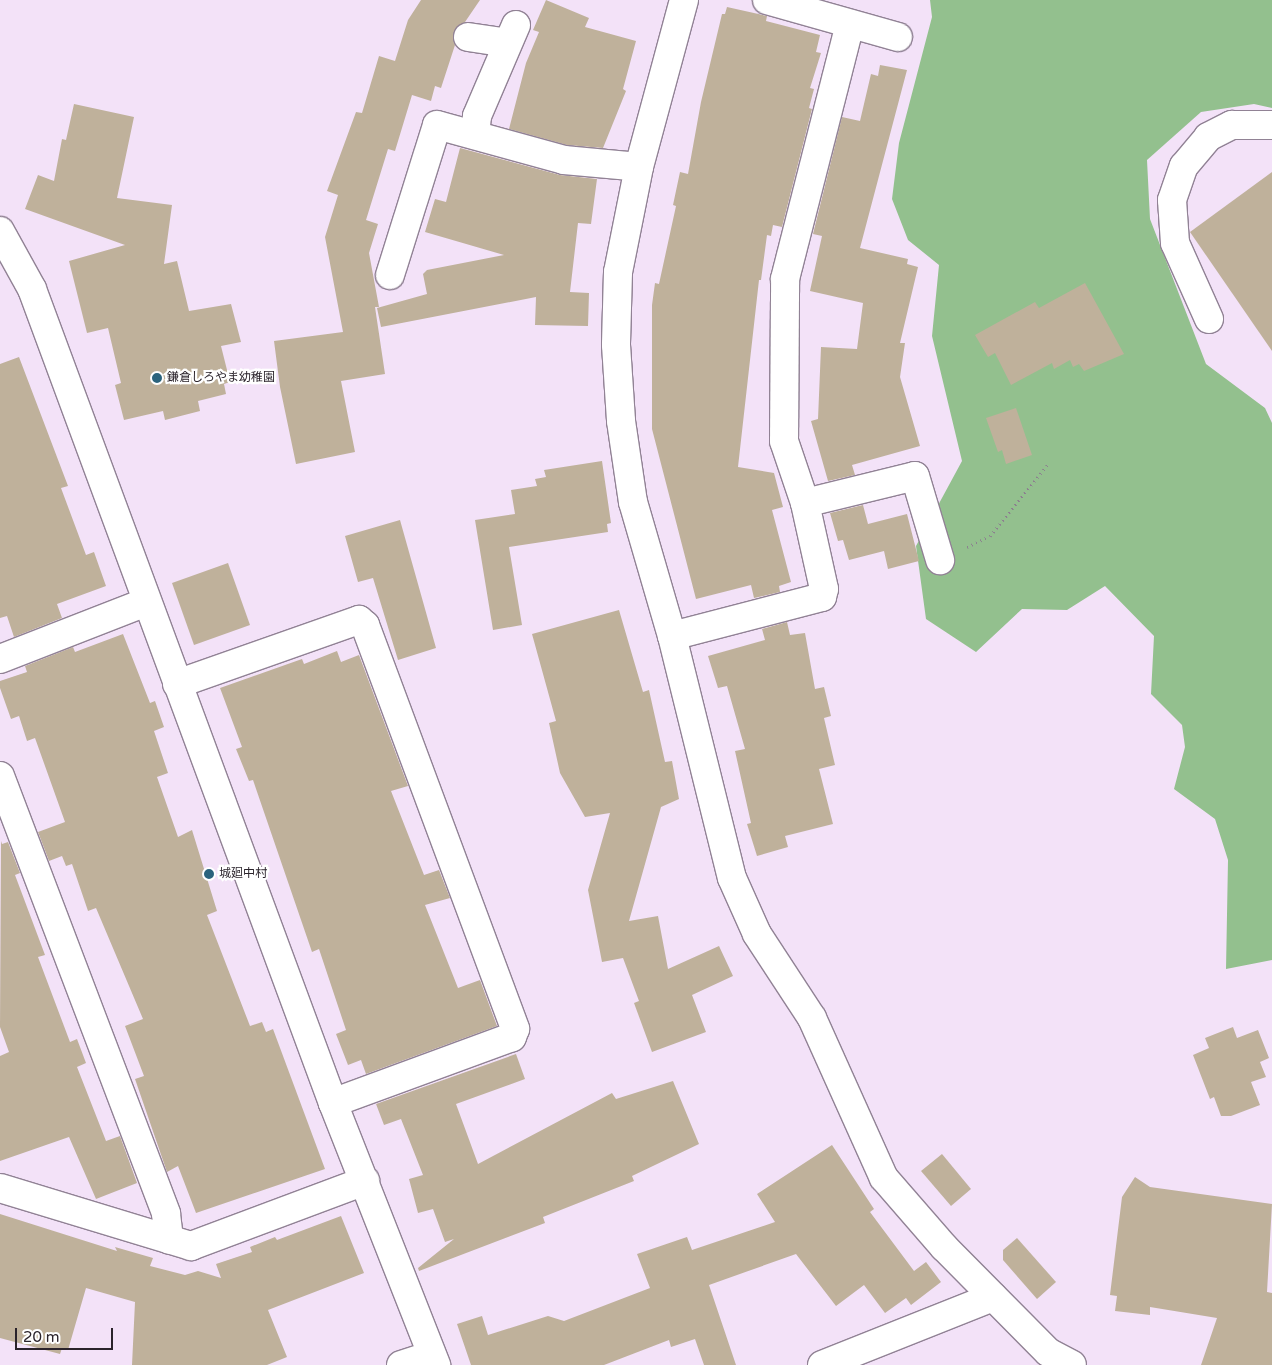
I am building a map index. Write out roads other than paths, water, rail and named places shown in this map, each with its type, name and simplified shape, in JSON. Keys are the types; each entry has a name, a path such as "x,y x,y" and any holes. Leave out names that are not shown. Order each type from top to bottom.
{"street":[{"path":"684,0 639,166 618,272 616,345 620,411 633,502 672,636 732,878 757,934 812,1018 884,1178 1051,1361"},
{"path":"767,0 898,37"},
{"path":"672,636 822,596 824,589 805,503 784,441 785,278 850,24"},
{"path":"468,37 512,34 477,116 475,136"},
{"path":"1208,319 1175,243 1172,200 1184,166 1208,137 1232,125 1272,124"},
{"path":"390,275 437,125 564,160 639,166"},
{"path":"0,231 32,289 146,602 333,1103 365,1181 432,1360 401,1365"},
{"path":"805,503 915,476 940,560"},
{"path":"0,659 146,602"},
{"path":"177,684 359,620 369,634 515,1028 512,1037 333,1103"},
{"path":"0,776 166,1214 168,1240"},
{"path":"0,1188 191,1246 365,1181"},
{"path":"822,1365 993,1297"}],"place":[{"name":"鎌倉しろやま幼稚園","path":"157,378"},
{"name":"城廻中村","path":"209,874"}]}
